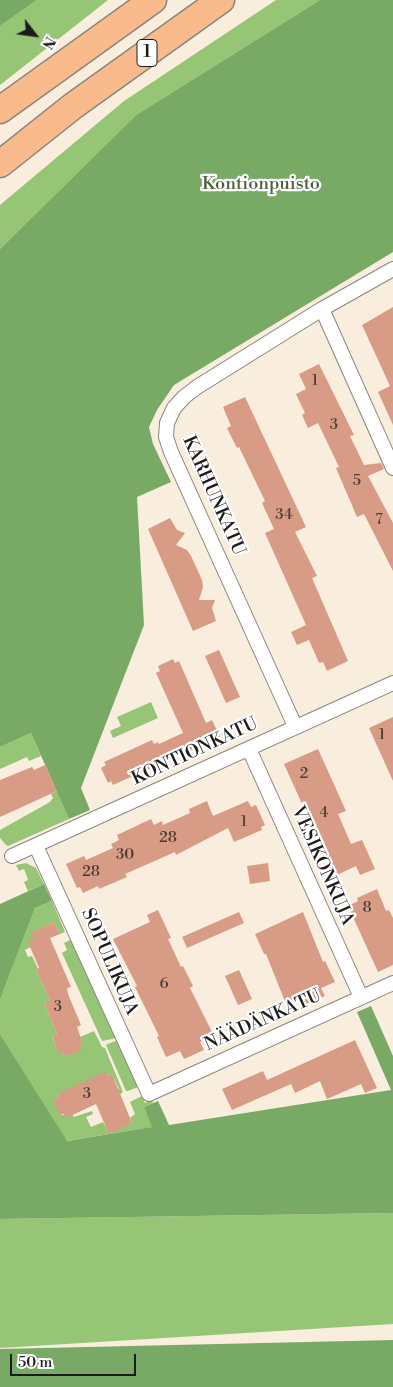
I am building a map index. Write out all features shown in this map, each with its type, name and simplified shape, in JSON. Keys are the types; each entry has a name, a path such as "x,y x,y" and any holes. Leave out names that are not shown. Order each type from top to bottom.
{"highway":[{"name":"1","path":"0,110 153,0"},
{"name":"1","path":"0,164 73,106 222,0"},
{"path":"0,172 24,145"}],"street":[{"name":"KARHUNKATU","path":"295,726 171,452 166,437 167,422 174,408 184,397 322,309 393,269"},
{"path":"322,309 393,468"},
{"name":"KONTIONKATU","path":"12,856 393,683"},
{"name":"VESIKONKUJA","path":"248,749 361,997"},
{"name":"SOPULIKUJA","path":"36,846 149,1094"},
{"name":"NÄÄDÄNKATU","path":"149,1094 393,983"}],"green space":[{"path":"0,0 37,0 0,26"},
{"path":"37,0 108,0 0,85 0,26"},
{"path":"276,0 320,0 136,115 0,249 0,205 124,101"},
{"name":"Kontionpuisto","path":"320,0 393,0 393,252 174,385 157,410 149,427 153,444 171,482 137,497 144,625 81,788 90,810 69,819 31,733 0,747 0,249 136,115"},
{"path":"151,702 158,718 113,738 110,731 121,726 117,717"},
{"path":"31,733 41,756 29,761 27,757 0,769 0,747"},
{"path":"57,791 69,819 8,846 6,845 0,838 0,830 50,802 53,798 51,794"},
{"path":"26,863 36,868 44,884 28,891 24,882 28,880 24,869 19,871 16,865"},
{"path":"44,884 52,901 35,908 0,1000 0,904"},
{"path":"52,901 65,932 60,934 54,922 32,933 34,938 31,947 25,950 28,957 32,956 38,969 36,970 50,1000 44,1003 57,1034 52,1037 59,1053 63,1052 65,1057 80,1050 79,1046 83,1044 80,1037 94,1031 102,1047 105,1048 123,1092 118,1096 115,1091 119,1089 112,1074 57,1094 59,1098 54,1100 61,1115 73,1115 74,1117 92,1111 93,1114 86,1117 91,1127 103,1122 109,1133 132,1123 130,1118 135,1114 130,1102 142,1096 145,1103 152,1100 153,1103 144,1107 153,1127 66,1141 0,1034 0,1000 35,908"},
{"path":"72,939 117,1038 102,1041 62,953 67,950 64,943"},
{"path":"371,1006 393,1056 393,1213 0,1219 0,1034 67,1141 152,1127 144,1107 158,1101 169,1125 391,1090 357,1012"},
{"path":"117,1040 138,1087 128,1091 126,1091 106,1045"},
{"path":"393,1213 393,1324 0,1348 0,1219"},
{"path":"393,1340 393,1387 0,1387 0,1349"}],"building":[{"path":"393,307 393,425 378,392 390,386 362,325"},
{"path":"319,364 354,435 350,436 364,465 381,463 384,469 368,476 393,523 393,571 364,514 357,517 336,468 339,467 318,423 308,428 302,415 305,413 296,394 306,389 299,374"},
{"path":"245,397 306,527 295,532 317,576 312,578 348,661 327,671 323,662 319,663 309,640 297,645 291,632 306,625 265,533 274,529 262,503 265,501 239,447 237,448 227,428 231,426 223,407"},
{"path":"170,518 177,530 185,533 176,545 187,550 202,580 203,587 199,600 215,600 212,608 216,621 193,631 148,529"},
{"path":"219,650 240,697 226,703 205,656"},
{"path":"173,659 175,663 179,661 206,723 212,720 220,737 113,785 111,781 108,783 101,768 106,765 104,762 152,740 154,744 158,742 159,744 183,733 156,673 160,671 158,666"},
{"path":"393,717 393,781 369,728"},
{"path":"318,749 346,811 338,814 351,844 362,840 375,869 360,875 356,866 335,876 326,856 329,854 316,825 312,826 284,764"},
{"path":"45,765 57,791 0,817 0,780 32,767 34,770"},
{"path":"207,801 213,816 248,801 251,807 256,805 265,825 261,827 262,830 234,842 228,828 176,855 175,852 125,874 127,877 99,889 98,886 83,893 80,887 77,888 66,864 84,856 86,860 113,848 111,844 119,840 117,835 151,819 154,825 162,821 163,825 190,813 189,809"},
{"path":"268,863 270,881 250,884 247,866"},
{"path":"377,889 386,911 389,910 393,918 393,965 378,972 348,906 358,901 357,898"},
{"path":"158,910 171,938 168,939 181,967 183,966 193,986 190,988 214,1036 200,1042 204,1050 184,1059 180,1051 166,1057 157,1037 159,1036 135,987 137,986 113,939 150,922 147,915"},
{"path":"239,912 244,923 187,948 182,937"},
{"path":"303,912 323,962 325,961 335,982 321,988 325,996 304,1005 300,997 286,1004 266,954 264,954 255,934"},
{"path":"54,922 60,934 50,938 71,987 67,988 68,994 81,1025 77,1027 83,1044 79,1046 81,1050 65,1057 63,1052 59,1054 52,1036 57,1034 44,1003 50,1000 36,970 39,968 28,942 34,938 31,933"},
{"path":"239,970 252,999 238,1005 225,976"},
{"path":"355,1040 377,1088 365,1093 361,1084 327,1099 320,1081 295,1093 291,1084 232,1110 222,1089 263,1071 267,1080"},
{"path":"105,1072 107,1076 112,1074 132,1123 109,1134 96,1104 66,1118 64,1114 60,1115 53,1100 59,1098 57,1094"}]}
